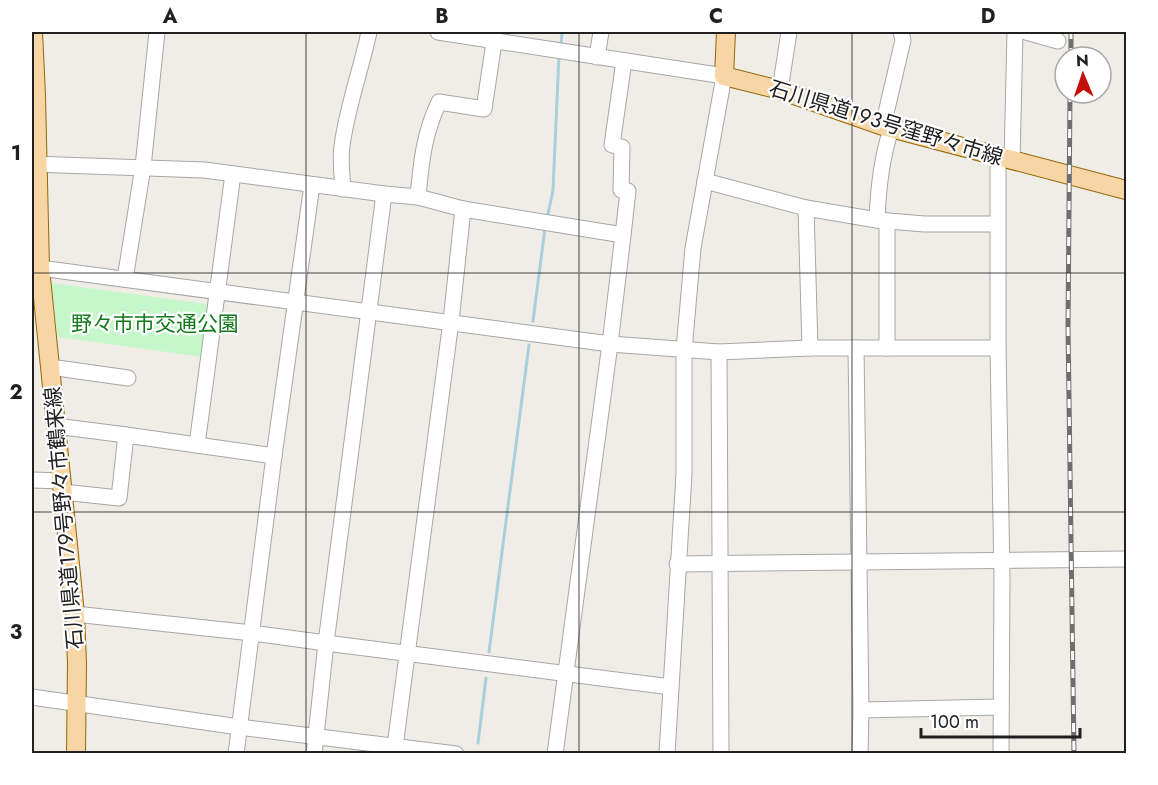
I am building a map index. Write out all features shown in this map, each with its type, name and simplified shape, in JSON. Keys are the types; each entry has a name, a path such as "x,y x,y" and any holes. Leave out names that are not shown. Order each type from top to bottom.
{"main road":[{"name":"石川県道179号野々市鶴来線","path":"33,32 34,164 40,268 75,614 76,753"},
{"path":"724,76 726,32"},
{"name":"石川県道193号窪野々市線","path":"724,76 780,90 887,127 1126,190"}],"street":[{"path":"125,279 143,167 157,32"},
{"path":"343,189 342,149 349,106 369,32"},
{"path":"438,32 485,37 563,52 724,76 693,248 684,350 684,474 667,753"},
{"path":"597,57 601,32"},
{"path":"780,90 789,32"},
{"path":"1001,753 999,248 997,224 1005,159 1015,32"},
{"path":"1026,32 1058,40"},
{"path":"887,348 882,221 878,205 887,127 904,34"},
{"path":"418,197 422,151 430,121 439,102 484,109 485,37"},
{"path":"555,753 610,344 628,191 621,190 622,147 612,145 624,61"},
{"path":"34,164 143,167 233,174 418,197 463,209 623,235"},
{"path":"197,445 233,174"},
{"path":"705,181 806,208 882,221 924,224 997,224"},
{"path":"236,753 312,185"},
{"path":"314,753 384,194"},
{"path":"806,208 810,348"},
{"path":"394,750 451,321 463,209"},
{"path":"40,268 610,344 718,352 810,348 998,348"},
{"path":"856,348 860,563 860,753"},
{"path":"718,352 721,753"},
{"path":"50,368 128,378"},
{"path":"56,426 274,456"},
{"path":"32,480 119,498 126,435"},
{"path":"677,564 1126,559"},
{"path":"75,614 252,633 671,687"},
{"path":"32,697 239,727 316,735 394,750 456,753"},
{"path":"861,710 1000,707"}],"green space":[{"name":"野々市市交通公園","path":"51,283 207,304 203,357 58,337"}],"waterway":[{"path":"561,46 562,32"},
{"path":"547,219 553,190 559,55"},
{"path":"533,321 545,228"},
{"path":"489,652 529,345"},
{"path":"478,743 486,678"}],"railway":[{"path":"1071,32 1071,45"},
{"path":"1070,105 1068,327 1074,754"}]}
